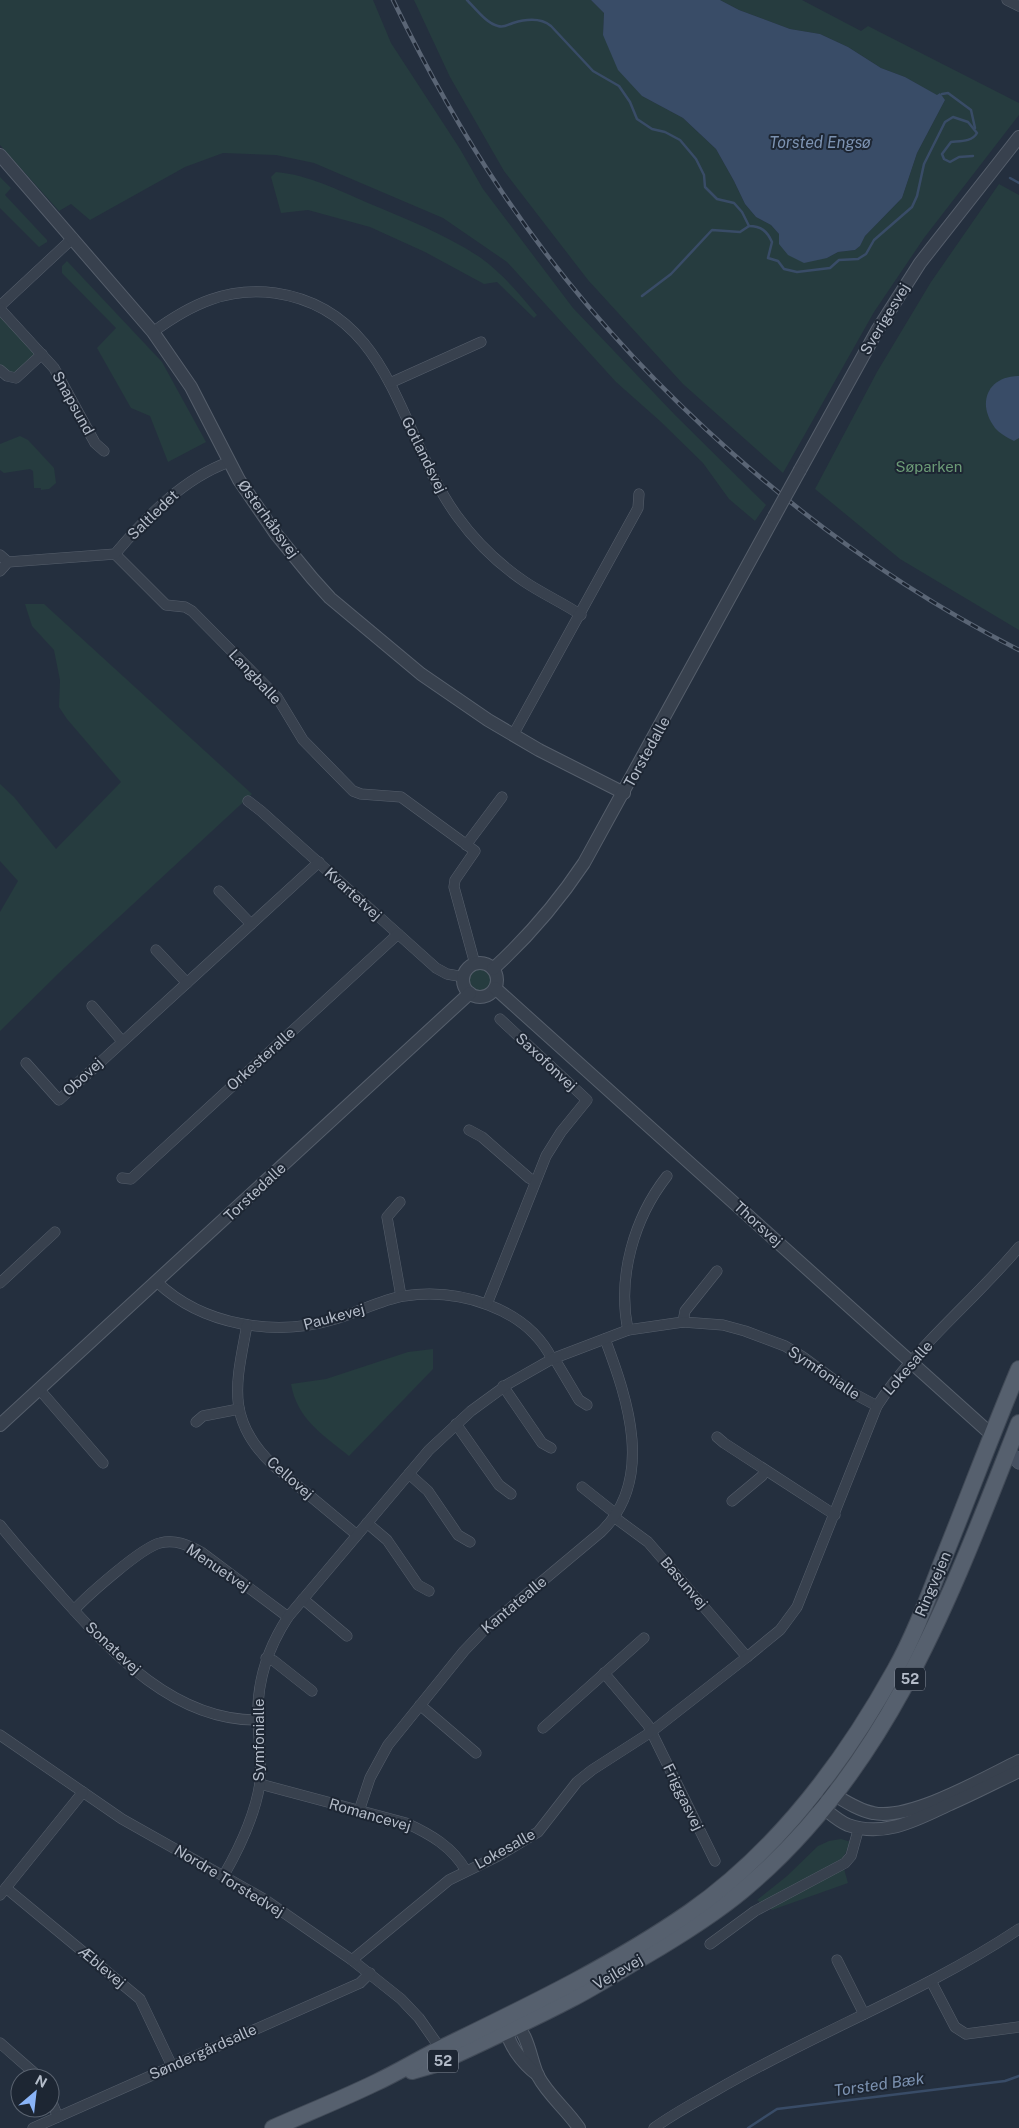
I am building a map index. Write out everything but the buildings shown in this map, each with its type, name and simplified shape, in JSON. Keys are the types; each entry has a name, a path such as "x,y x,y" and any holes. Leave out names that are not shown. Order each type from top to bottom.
{"main road":[{"name":"Ringvejen","path":"815,1791 854,1738 897,1667 928,1597 1019,1369"},
{"name":"Ringvejen","path":"824,1809 888,1719 925,1650 1014,1456 1019,1423"},
{"name":"Thorsvej","path":"992,1435 1014,1456"},
{"name":"Vejlevej","path":"377,2082 436,2064 510,2024 692,1911 750,1862 783,1829 815,1791"},
{"name":"Vejlevej","path":"273,2128 377,2082 440,2048 510,2024 573,1998 675,1938 720,1909 766,1871 824,1809"}],"street":[{"path":"1007,0 1019,6"},
{"name":"Sverigesvej","path":"774,517 878,329 920,263 1019,137"},
{"name":"Østerhåbsvej","path":"0,155 153,332 191,387 239,480 276,534 330,598 421,674 488,720 624,793"},
{"name":"Snapsund","path":"73,238 0,307 42,354 63,382 95,443 104,451"},
{"name":"Gotlandsvej","path":"153,332 183,312 208,299 234,292 262,292 289,295 314,304 339,318 360,336 378,360 434,480 459,518 502,563 524,581 581,615"},
{"path":"390,383 481,342"},
{"name":"Snapsund","path":"0,370 7,376 16,378 42,354"},
{"name":"Saltledet","path":"8,562 115,554 129,537 189,482 229,462"},
{"path":"513,735 581,615 638,508 638,494"},
{"name":"Torstedalle","path":"493,968 534,928 566,889 584,863 774,517"},
{"path":"0,554 8,562 0,570"},
{"name":"Langballe","path":"115,554 166,604 185,607 192,612 278,698 302,740 353,791 361,794 401,797 466,845"},
{"path":"475,964 454,886 455,880 475,851 466,845 502,797"},
{"name":"Kvartetvej","path":"248,801 441,971 464,977"},
{"name":"Obovej","path":"26,1063 59,1100 319,862"},
{"path":"219,891 251,924"},
{"name":"Orkesteralle","path":"122,1178 131,1179 398,934"},
{"path":"156,950 187,983"},
{"path":"484,963 493,968 498,978 492,993 476,996 470,993 466,988 464,977 468,968 475,964 484,963"},
{"name":"Thorsvej","path":"495,988 992,1435"},
{"name":"Torstedalle","path":"0,1425 470,993"},
{"path":"92,1006 122,1041"},
{"name":"Saxofonvej","path":"488,1304 535,1181 552,1145 587,1100 500,1019"},
{"path":"470,1130 482,1137 529,1178 535,1181"},
{"path":"628,1330 625,1310 625,1287 633,1242 652,1197 667,1176"},
{"path":"400,1202 387,1217 401,1296"},
{"path":"0,1283 55,1232"},
{"name":"Lokesalle","path":"352,1960 449,1880 530,1838 549,1820 577,1782 592,1770 651,1732 780,1630 797,1608 877,1406 888,1388 1019,1247"},
{"path":"683,1322 685,1311 718,1271"},
{"name":"Paukevej","path":"157,1282 169,1292 201,1311 231,1322 283,1328 319,1323 401,1296 441,1294 488,1304 511,1316 541,1342 553,1359"},
{"name":"Symfonialle","path":"224,1876 242,1842 260,1784 258,1720 260,1683 266,1658 276,1635 288,1617 429,1450 456,1424 503,1386 553,1359 628,1330 683,1322 723,1325 765,1338 804,1357 849,1391 877,1406"},
{"name":"Cellovej","path":"247,1325 238,1368 237,1394 239,1410 250,1438 264,1457 357,1535"},
{"name":"Kantatealle","path":"359,1811 365,1790 378,1760 395,1733 475,1638 601,1532 615,1516 629,1485 633,1454 631,1429 622,1391 605,1339"},
{"path":"553,1359 579,1400 587,1405"},
{"path":"503,1386 542,1443 551,1448"},
{"path":"39,1389 103,1463"},
{"path":"196,1422 203,1416 239,1410"},
{"path":"456,1424 499,1486 511,1494"},
{"path":"717,1437 835,1515"},
{"path":"732,1501 762,1476 765,1470"},
{"path":"409,1474 428,1491 458,1535 470,1542"},
{"path":"582,1487 615,1516"},
{"name":"Basunvej","path":"615,1516 648,1542 747,1657"},
{"path":"367,1523 387,1540 418,1585 429,1591"},
{"name":"Sonatevej","path":"0,1525 118,1657 157,1686 216,1716 258,1720"},
{"name":"Menuetvej","path":"74,1610 142,1551 160,1543 171,1542 191,1546 288,1617"},
{"path":"303,1599 347,1636"},
{"path":"542,1728 644,1638"},
{"path":"266,1658 274,1661 312,1691"},
{"path":"604,1673 645,1720 651,1732"},
{"path":"420,1705 476,1753"},
{"name":"Friggasvej","path":"651,1732 715,1861"},
{"name":"Nordre Torstedvej","path":"0,1735 129,1823 264,1899 352,1960 401,1999 440,2048"},
{"path":"815,1791 835,1795 865,1811 884,1814 902,1813 960,1789 1019,1761"},
{"path":"815,1791 824,1809 839,1820 859,1827 886,1829 907,1825 1019,1771"},
{"name":"Romancevej","path":"260,1784 406,1823 422,1830 446,1846 466,1871"},
{"path":"3,1891 82,1792"},
{"path":"710,1944 756,1911 845,1863 851,1856 859,1827"},
{"name":"Æblevej","path":"3,1891 140,1999 172,2066"},
{"path":"654,2128 744,2074 931,1981 1019,1930"},
{"path":"837,1960 864,2014"},
{"name":"Søndergårdsalle","path":"60,2116 360,1983 370,1973"},
{"path":"931,1981 954,2027 959,2031 966,2034 1019,2027"},
{"path":"510,2024 526,2066 538,2075 579,2128"},
{"path":"0,2043 29,2068"},
{"name":"Søndergårdsalle","path":"33,2128 56,2118"}],"green space":[{"path":"0,0 373,0 391,43 460,149 483,189 573,308 675,415 766,505 755,521 729,499 703,463 616,382 507,262 443,218 314,163 276,155 223,153 185,167 90,220 71,204 59,211 0,145"},
{"path":"414,0 591,0 604,13 603,35 642,96 683,118 716,149 745,204 756,217 771,225 779,234 779,244 827,258 838,252 855,250 860,246 865,236 902,198 917,153 945,100 905,77 881,68 848,47 820,34 790,29 739,10 720,0 802,0 861,31 868,26 1019,103 1019,115 924,238 874,312 783,473 683,384 588,280 504,171 450,77"},
{"path":"276,172 300,176 323,184 411,221 454,242 481,258 497,271 537,315 534,318 497,282 484,284 425,252 370,227 308,210 281,213 271,177"},
{"path":"0,177 11,188 5,195 47,242 39,247 0,208"},
{"name":"Søparken","path":"999,184 1019,195 1019,630 900,559 815,489 877,372 931,282"},
{"path":"67,261 162,362 206,442 168,462 150,416 131,408 97,348 116,328 62,273 62,266"},
{"path":"0,314 33,350 34,355 14,374 9,375 0,365"},
{"path":"20,436 28,440 54,468 56,483 49,489 41,490 41,488 34,488 33,471 30,469 4,473 0,470 0,444"},
{"path":"25,604 44,604 252,794 65,967 0,1031 0,912 18,881 0,861 0,784 14,797 56,849 121,782 59,707 60,680 54,650 32,626"},
{"path":"480,967 485,968 491,974 491,984 485,990 480,991 475,990 469,984 468,979 469,974 475,968"},
{"path":"433,1349 433,1369 349,1456 312,1425 305,1417 294,1396 291,1384 326,1379 408,1352"},
{"path":"841,1839 851,1842 843,1858 761,1903 757,1900 787,1876 818,1846 829,1841"},
{"path":"844,1869 848,1883 772,1910 768,1906"}],"water":[{"name":"Torsted Engsø","path":"591,0 720,0 739,10 790,29 820,34 848,47 881,68 905,77 937,95 940,93 945,100 917,153 902,198 865,236 860,246 855,250 838,252 827,258 804,263 788,255 779,244 779,234 771,225 756,217 745,204 716,149 683,118 642,96 618,70 603,35 604,13"},
{"path":"1019,376 1019,438 1014,441 1001,434 995,428 989,419 986,401 988,393 993,386 1008,377"}],"waterway":[{"path":"467,0 485,19 494,25 504,26 533,20 542,21 551,26 593,71 619,86 630,102 637,119 652,129 665,132 680,140 696,159 704,175 705,187 717,199 734,203 742,212 749,226 760,228 766,232 772,242 768,258 778,261 784,269 797,272 830,268 839,260 858,259 866,254 874,240 912,207 917,196 924,164 945,122 953,117 968,122 977,133 969,140 951,142 942,154 944,159 950,162 959,157 973,156"},
{"path":"942,94 948,93 971,110 975,128"},
{"path":"1010,178 1019,183"},
{"path":"642,296 671,274 712,230 740,232 749,226"},
{"name":"Torsted Bæk","path":"748,2128 777,2109 1005,2081 1019,2076"}],"railway":[{"path":"393,0 444,98 502,192 552,261 608,329 668,393 732,453 800,510 871,562 944,609 1019,650"}]}
